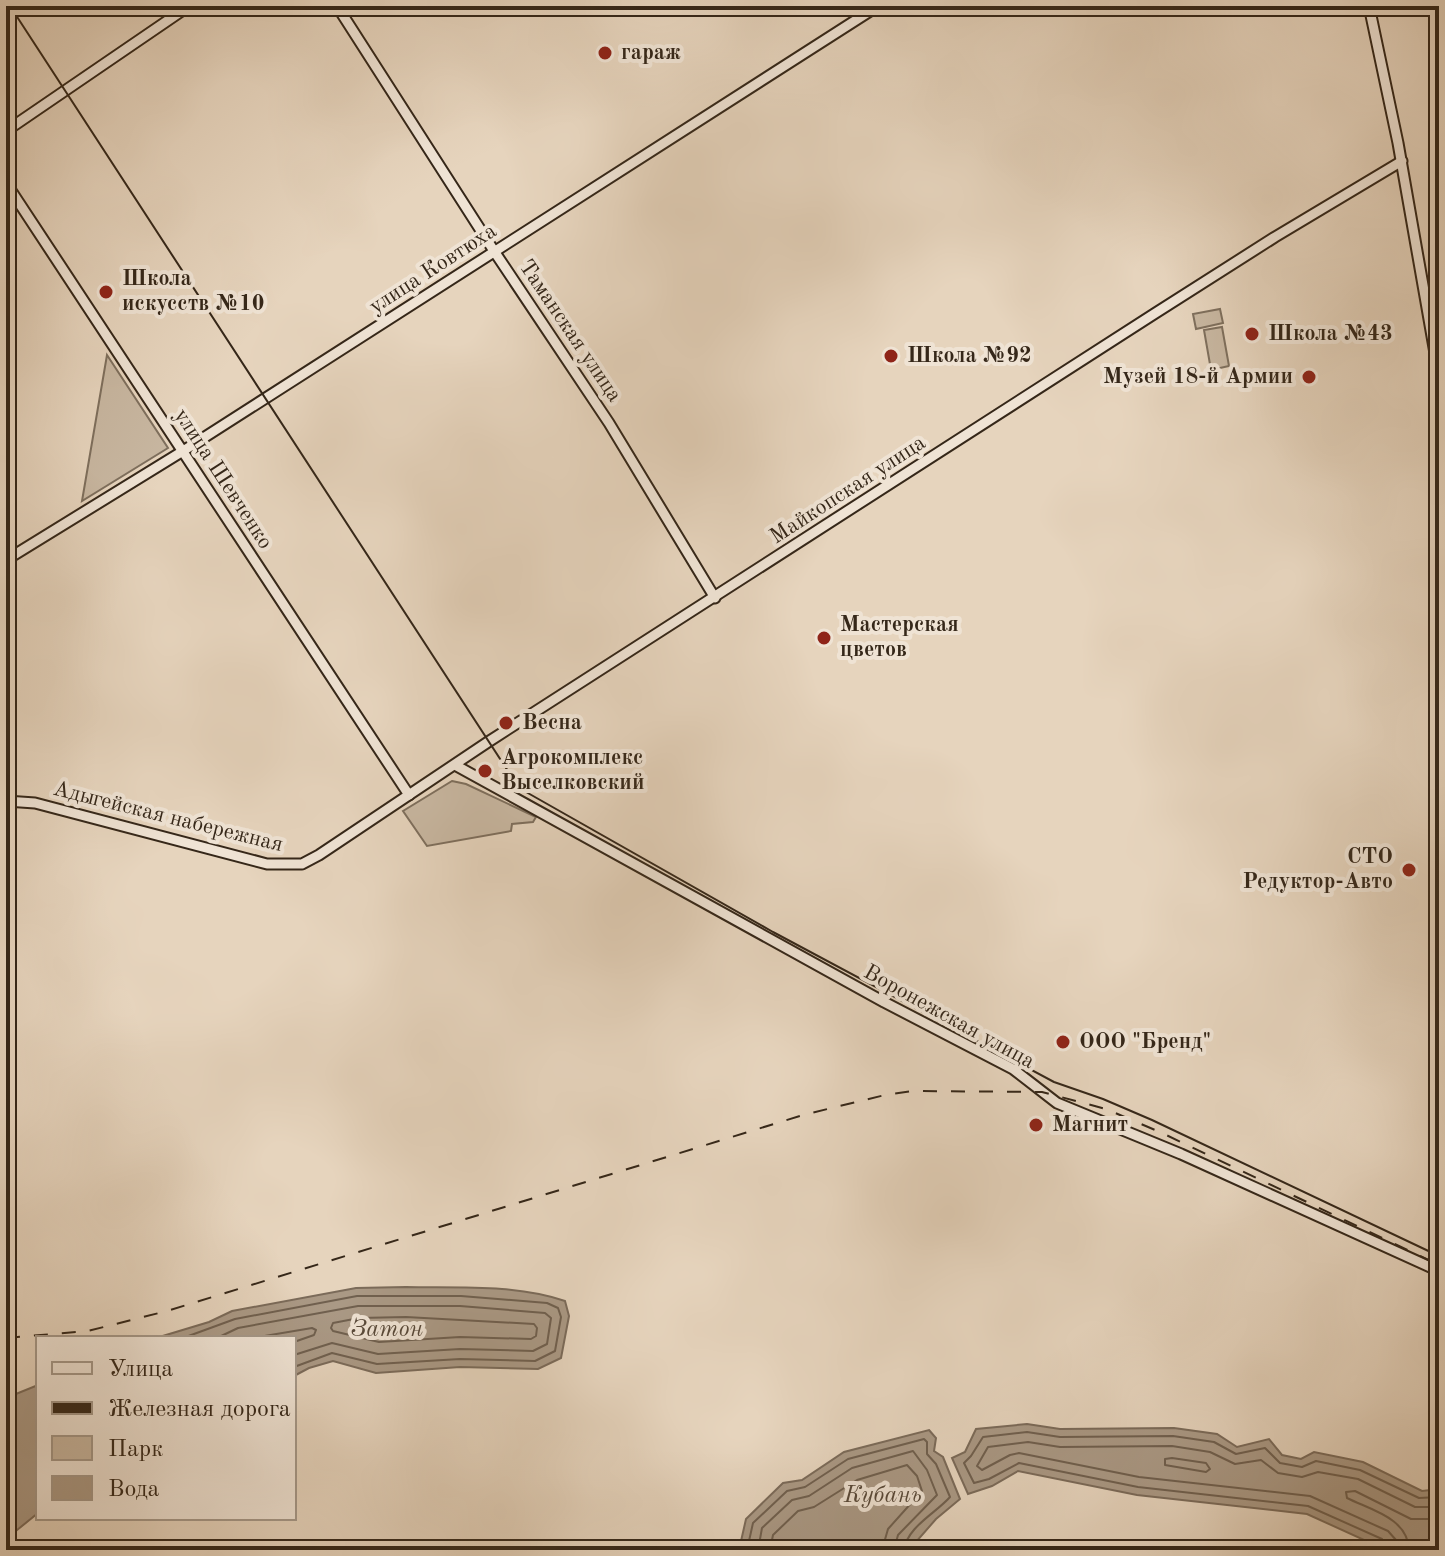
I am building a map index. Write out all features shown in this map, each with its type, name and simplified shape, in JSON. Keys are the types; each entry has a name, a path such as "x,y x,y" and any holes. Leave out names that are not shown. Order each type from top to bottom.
{"street":[{"path":"6,131 189,6"},
{"name":"Таманская улица","path":"337,6 609,423 715,598"},
{"name":"улица Ковтюха","path":"6,560 183,451 878,6"},
{"path":"1369,6 1402,161 1439,376"},
{"name":"Майкопская улица","path":"319,855 1264,244 1402,161"},
{"name":"улица Шевченко","path":"6,183 409,795"},
{"name":"Воронежская улица","path":"455,765 884,1002 1013,1069 1057,1103 1181,1154 1439,1271"},
{"name":"Адыгейская набережная","path":"6,801 35,803 267,864 302,864 319,855"}],"green space":[{"path":"1220,309 1223,323 1196,329 1193,314"},
{"path":"1222,327 1229,366 1211,370 1204,330"},
{"path":"107,355 168,448 82,501"},
{"path":"452,781 466,784 536,817 533,822 512,824 511,831 427,846 403,811"}],"water":[{"name":"Затон","path":"356,1288 507,1289 565,1301 569,1316 561,1358 538,1369 460,1367 376,1373 333,1361 296,1375 296,1336 163,1336 209,1322 232,1311"},
{"path":"36,1386 36,1515 6,1539 6,1398"},
{"path":"1027,1424 1060,1429 1174,1428 1217,1434 1237,1447 1269,1439 1282,1455 1301,1459 1314,1452 1363,1462 1422,1491 1439,1489 1439,1550 1386,1550 1307,1514 1137,1495 1018,1471 992,1486 968,1494 952,1458 965,1452 976,1429"},
{"name":"Кубань","path":"929,1430 936,1438 934,1451 943,1457 960,1499 936,1519 909,1550 739,1550 746,1519 783,1483 802,1480 844,1452"}],"tram line":[{"path":"10,6 519,788 773,932 1054,1082 1152,1120 1439,1256"}],"railway":[{"path":"6,1338 88,1331 167,1311 803,1115 912,1091 1042,1092 1106,1109 1439,1265"}],"place":[{"name":"гараж","path":"605,53"},
{"name":"Школа искусств №10","path":"106,292"},
{"name":"Школа №43","path":"1252,334"},
{"name":"Школа №92","path":"891,356"},
{"name":"Музей 18-й Армии","path":"1309,377"},
{"name":"Мастерская цветов","path":"824,638"},
{"name":"Весна","path":"506,723"},
{"name":"Агрокомплекс Выселковский","path":"485,771"},
{"name":"СТО Редуктор-Авто","path":"1409,870"},
{"name":"ООО \"Бренд\"","path":"1063,1042"},
{"name":"Магнит","path":"1036,1125"}]}
